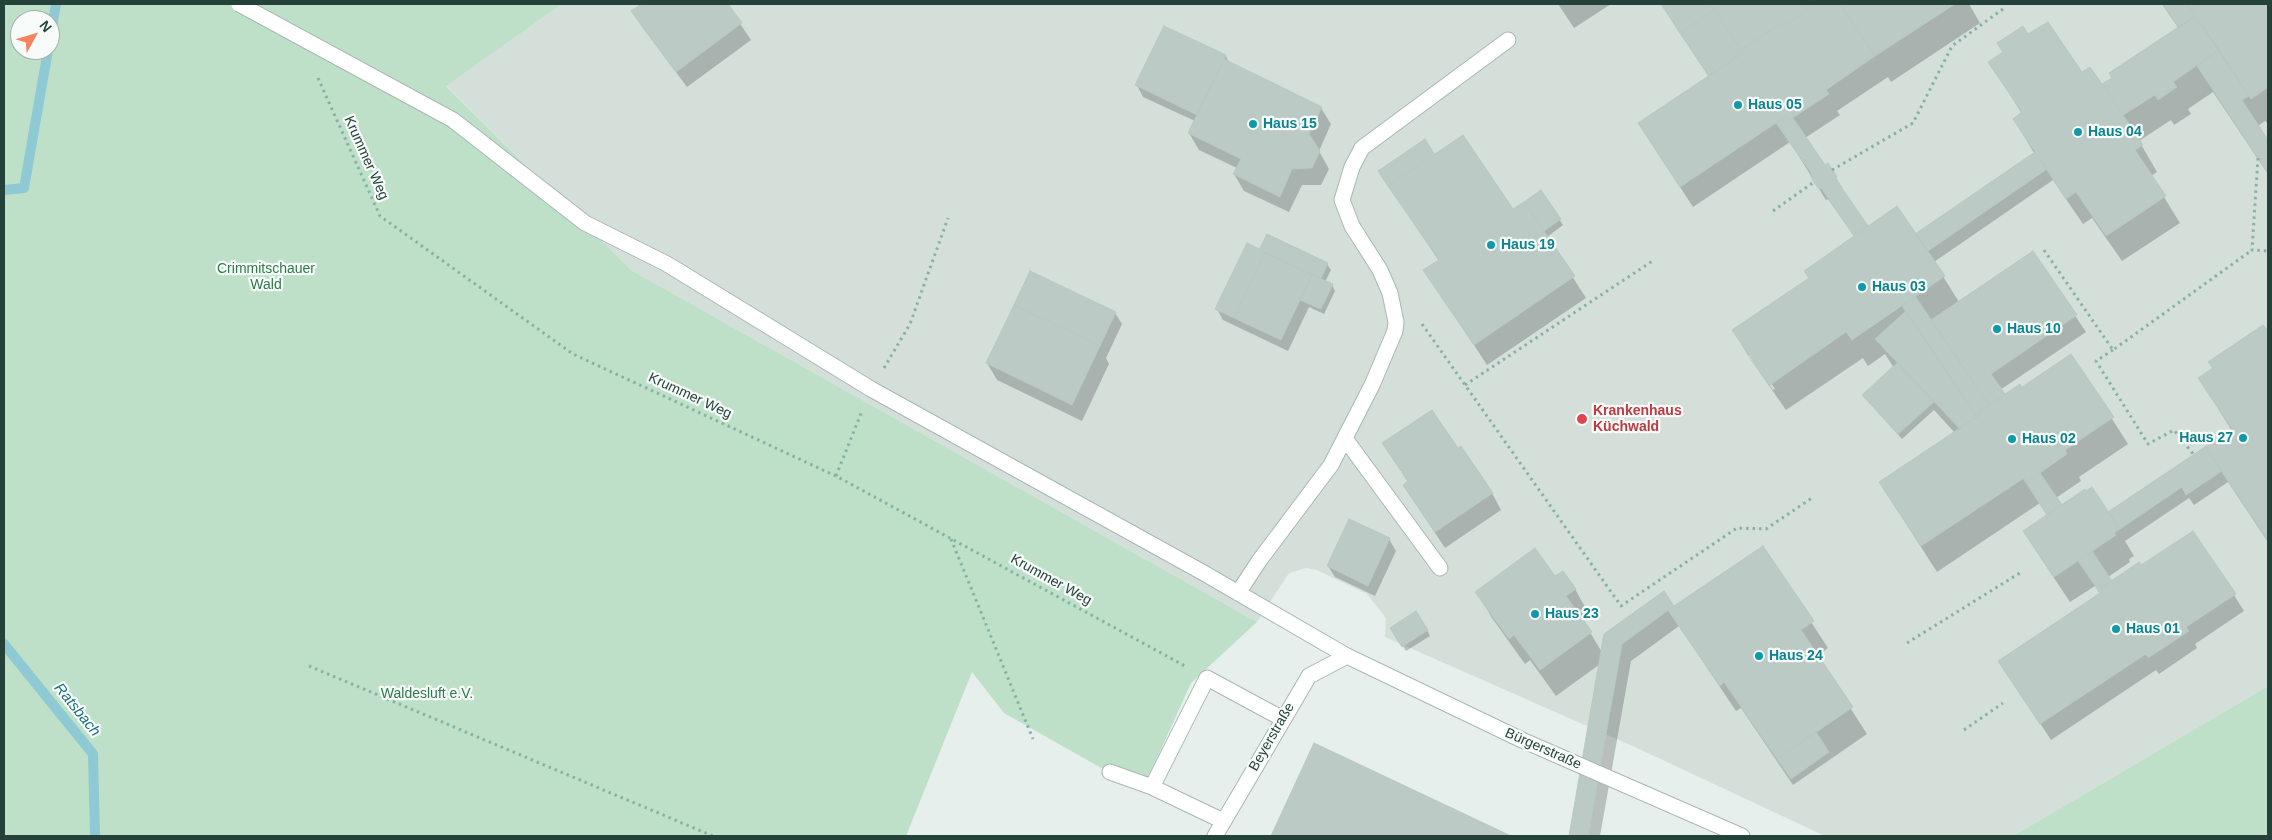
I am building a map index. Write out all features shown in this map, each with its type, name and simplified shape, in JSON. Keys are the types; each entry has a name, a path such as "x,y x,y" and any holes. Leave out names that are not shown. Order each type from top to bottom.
{"street":[{"name":"Bürgerstraße","path":"239,4 452,120 585,223 667,264 871,389 1238,593 1347,656 1522,740 1742,836"},
{"path":"1238,593 1258,561 1294,516 1346,440 1388,350 1396,322 1390,293 1380,270 1352,226 1342,200 1352,167 1362,148 1508,40"},
{"path":"1346,440 1440,568"},
{"name":"Beyerstraße","path":"1214,836 1309,676 1347,656"},
{"path":"1152,787 1207,678 1283,719"},
{"path":"1110,772 1152,787 1223,821"}],"path":[{"path":"1832,170 1913,123 1952,46 2003,9"},
{"name":"Krummer Weg","path":"316,72 380,216 573,354 836,476 1207,678"},
{"path":"2252,250 2258,158"},
{"path":"1773,211 1814,182"},
{"path":"836,476 871,389 910,324 948,218"},
{"path":"2044,250 2113,350"},
{"path":"2194,455 2174,430 2148,444 2096,360 2113,350 2252,250 2268,251"},
{"path":"1465,385 1654,260"},
{"path":"1396,322 1424,324 1621,606 1737,528 1766,529 1812,498"},
{"path":"951,539 1034,739"},
{"path":"1907,643 2023,571"},
{"path":"309,666 713,836"},
{"path":"1964,730 2003,703"}],"shaded area":[{"name":"Krankenhaus Küchwald","path":"562,4 2268,4 2268,686 2013,836 1825,836 1637,748 1385,637 1386,618 1367,594 1317,570 1306,568 1289,573 1257,622 631,270 446,85"}],"green space":[{"name":"Crimmitschauer Wald","path":"4,4 562,4 446,86 631,270 1257,622 1191,683 1142,791 1004,713 972,672 906,836 4,836"},
{"path":"2268,686 2268,836 2013,836"}],"building":[{"path":"642,4 728,4 742,23 676,72 631,11"},
{"path":"1661,4 1710,4 1714,10 1680,33"},
{"path":"1710,4 1816,4 1784,26 1782,23 1741,50"},
{"name":"Haus 05","path":"1816,4 1840,4 1875,56 1826,90 1829,94 1788,121 1785,117 1680,187 1638,123 1743,53 1741,50 1782,23 1784,26"},
{"path":"1840,4 1955,4 1875,56"},
{"path":"2163,4 2187,4 2195,16 2179,28"},
{"path":"2187,4 2268,4 2268,91 2267,88 2251,99"},
{"path":"1714,10 1743,53 1709,76 1680,33"},
{"path":"2195,16 2219,50 2173,82 2177,87 2158,100 2155,95 2123,115 2102,84 2112,78 2109,73"},
{"name":"Haus 04","path":"2048,22 2082,72 2090,67 2102,84 2143,145 2135,150 2166,196 2106,236 2076,192 2066,199 2013,119 2022,112 1988,62 2003,52 1997,43 2023,26 2028,34"},
{"path":"1164,26 1226,55 1197,115 1135,85"},
{"path":"2219,50 2249,96 2242,100 2268,140 2268,173 2197,66"},
{"name":"Haus 15","path":"1224,59 1322,107 1309,134 1320,151 1312,168 1292,169 1280,197 1233,174 1241,159 1188,133"},
{"path":"1785,117 1788,121 1793,118 1825,165 1828,163 1837,177 1835,178 1868,226 1854,236 1821,188 1819,189 1814,182 1810,175 1812,174 1776,123"},
{"name":"Haus 19","path":"1463,135 1513,209 1524,202 1575,276 1474,345 1423,270 1439,260 1388,186"},
{"path":"1425,139 1435,155 1388,186 1378,171"},
{"path":"2035,152 2047,169 1928,251 1915,234"},
{"path":"1541,190 1561,219 1544,231 1524,202"},
{"name":"Haus 03","path":"1897,206 1945,276 1852,340 1846,332 1770,385 1732,330 1809,278 1804,271"},
{"path":"1267,234 1328,263 1321,279 1259,250"},
{"path":"1247,243 1265,252 1234,318 1215,309"},
{"name":"Haus 10","path":"2033,251 2077,315 1991,374 2005,394 1989,405 1931,320"},
{"path":"1265,252 1312,275 1281,340 1234,318"},
{"path":"1030,271 1116,312 1100,346 1014,305"},
{"path":"1312,275 1333,284 1321,309 1300,300"},
{"path":"1915,296 1989,405 1980,411 1981,414 1977,417 1902,306"},
{"path":"1014,305 1100,346 1072,405 986,363"},
{"path":"1906,311 1977,417 1959,428 1875,339"},
{"name":"Haus 27","path":"2263,325 2268,330 2268,540 2205,447 2232,429 2198,378 2213,368 2208,362"},
{"name":"Haus 02","path":"2071,354 2114,417 2065,450 2067,454 2027,482 2024,478 1921,546 1879,482 1981,414 1980,411 2020,384 2022,387"},
{"path":"1897,363 1934,402 1898,434 1862,395"},
{"path":"1432,410 1458,448 1461,446 1493,493 1435,532 1403,485 1408,481 1382,443"},
{"path":"2205,447 2222,471 2186,495 2182,487 2120,529 2108,512"},
{"path":"2040,473 2062,505 2047,515 2023,478 2027,482"},
{"path":"2092,487 2120,529 2114,533 2116,535 2054,577 2023,531 2085,489 2086,491"},
{"path":"1349,519 1390,538 1368,586 1327,566"},
{"name":"Haus 01","path":"2193,531 2236,594 2186,627 2189,631 2148,658 2146,654 2040,724 1998,661 2100,593 2098,590 2139,562 2141,565"},
{"name":"Haus 24","path":"1763,546 1814,621 1801,630 1853,707 1777,759 1724,682 1720,686 1668,610"},
{"name":"Haus 23","path":"1535,548 1555,576 1563,571 1576,589 1566,596 1592,632 1540,670 1514,635 1509,639 1475,592"},
{"path":"2092,551 2112,581 2098,590 2100,593 2078,561"},
{"path":"1664,591 1674,606 1622,644 1588,836 1569,836 1604,634"},
{"path":"1416,611 1428,630 1402,647 1390,628"},
{"path":"1816,732 1829,752 1791,779 1777,759"},
{"path":"1314,743 1511,836 1271,836"}],"waterway":[{"name":"Ratsbach","path":"55,10 56,4"},
{"name":"Ratsbach","path":"4,190 24,188 46,60"},
{"name":"Ratsbach","path":"4,644 93,754 95,836"}],"place":[{"name":"Haus 05","path":"1738,105"},
{"name":"Haus 15","path":"1253,124"},
{"name":"Haus 04","path":"2078,132"},
{"name":"Haus 19","path":"1491,245"},
{"name":"Haus 03","path":"1862,287"},
{"name":"Haus 10","path":"1997,329"},
{"name":"Krankenhaus Küchwald","path":"1582,419"},
{"name":"Haus 27","path":"2243,438"},
{"name":"Haus 02","path":"2012,439"},
{"name":"Haus 23","path":"1535,614"},
{"name":"Haus 01","path":"2116,629"},
{"name":"Haus 24","path":"1759,656"}],"park label":[{"name":"Waldesluft e.V.","path":"427,694"}]}
